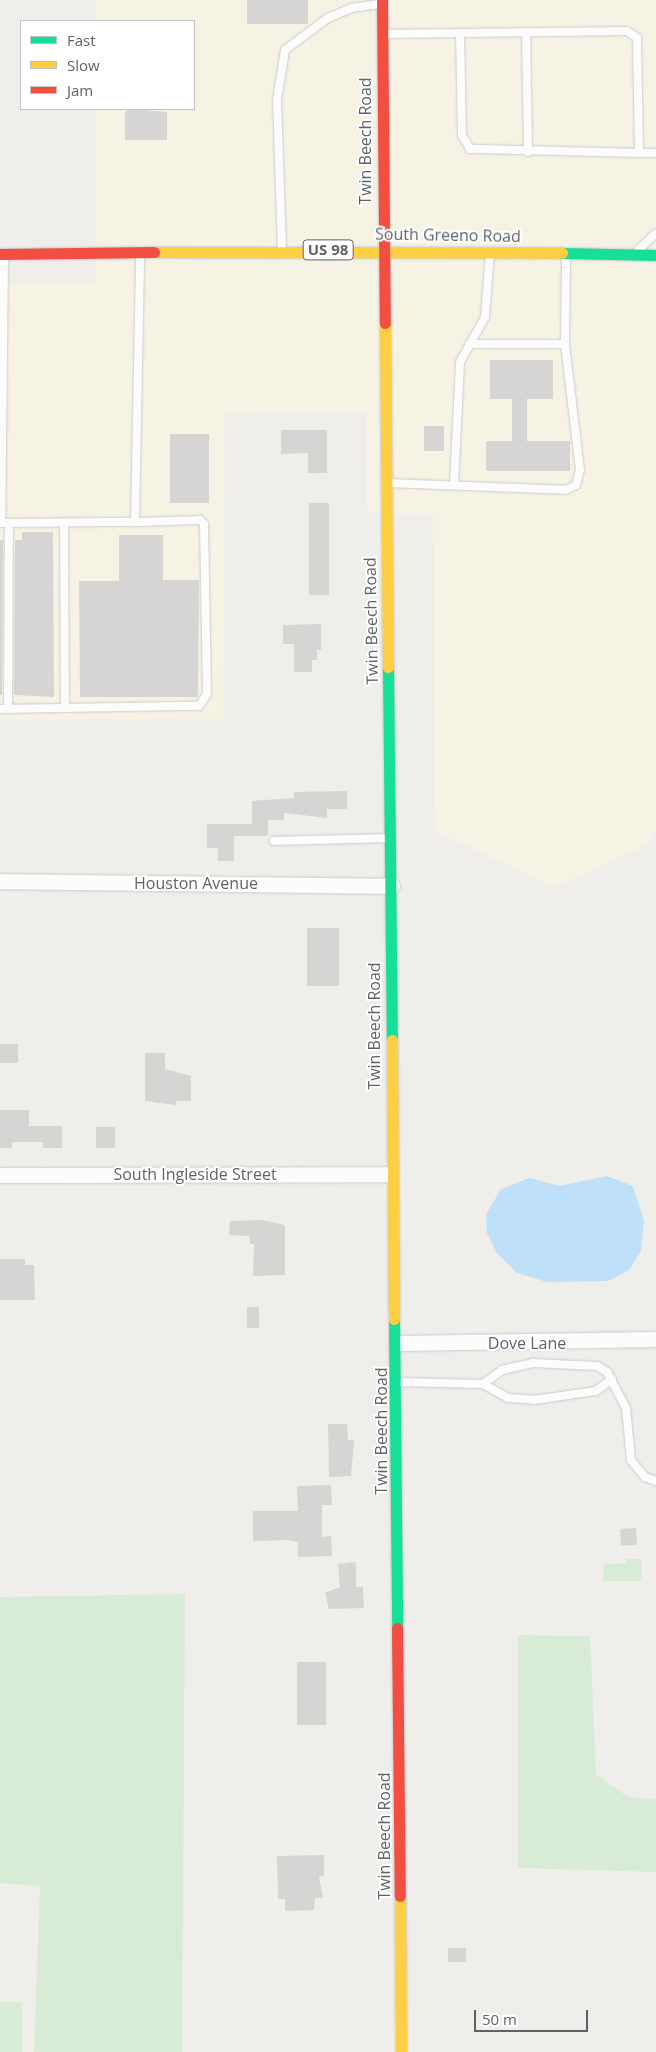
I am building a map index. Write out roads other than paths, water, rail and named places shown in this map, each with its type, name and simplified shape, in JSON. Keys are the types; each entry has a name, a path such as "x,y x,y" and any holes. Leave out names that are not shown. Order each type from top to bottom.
{"street":[{"name":"Twin Beech Road","path":"382,2 382,250 392,886 391,1174 397,1343 400,2052"},
{"name":"South Greeno Road","path":"2,254 382,250 656,254"},
{"name":"Houston Avenue","path":"0,881 392,886"},
{"name":"South Ingleside Street","path":"0,1175 391,1174"},
{"name":"Dove Lane","path":"397,1343 656,1339"}],"lane":[{"path":"282,251 277,100 285,50 328,18 351,8 382,2"},
{"path":"381,34 627,31 637,38 639,153"},
{"path":"526,32 528,152"},
{"path":"460,33 462,135 470,149 483,152 656,153"},
{"path":"632,254 656,233"},
{"path":"135,522 140,252"},
{"path":"454,485 460,362 485,317 490,252"},
{"path":"385,483 566,490 576,485 580,470 565,344 566,253"},
{"path":"2,254 1,469 4,709 199,706 207,694 204,524 200,520 3,523"},
{"path":"469,344 565,344"},
{"path":"64,523 65,708"},
{"path":"274,841 391,838"},
{"path":"483,1384 502,1370 532,1363 597,1366 612,1379 626,1408 631,1460 644,1477 656,1482"},
{"path":"397,1382 483,1384 508,1398 534,1400 596,1391 612,1379"}],"water":[{"path":"607,1176 633,1186 644,1221 641,1251 629,1270 608,1281 547,1282 517,1273 497,1253 487,1233 486,1215 501,1189 530,1178 559,1186"}]}
